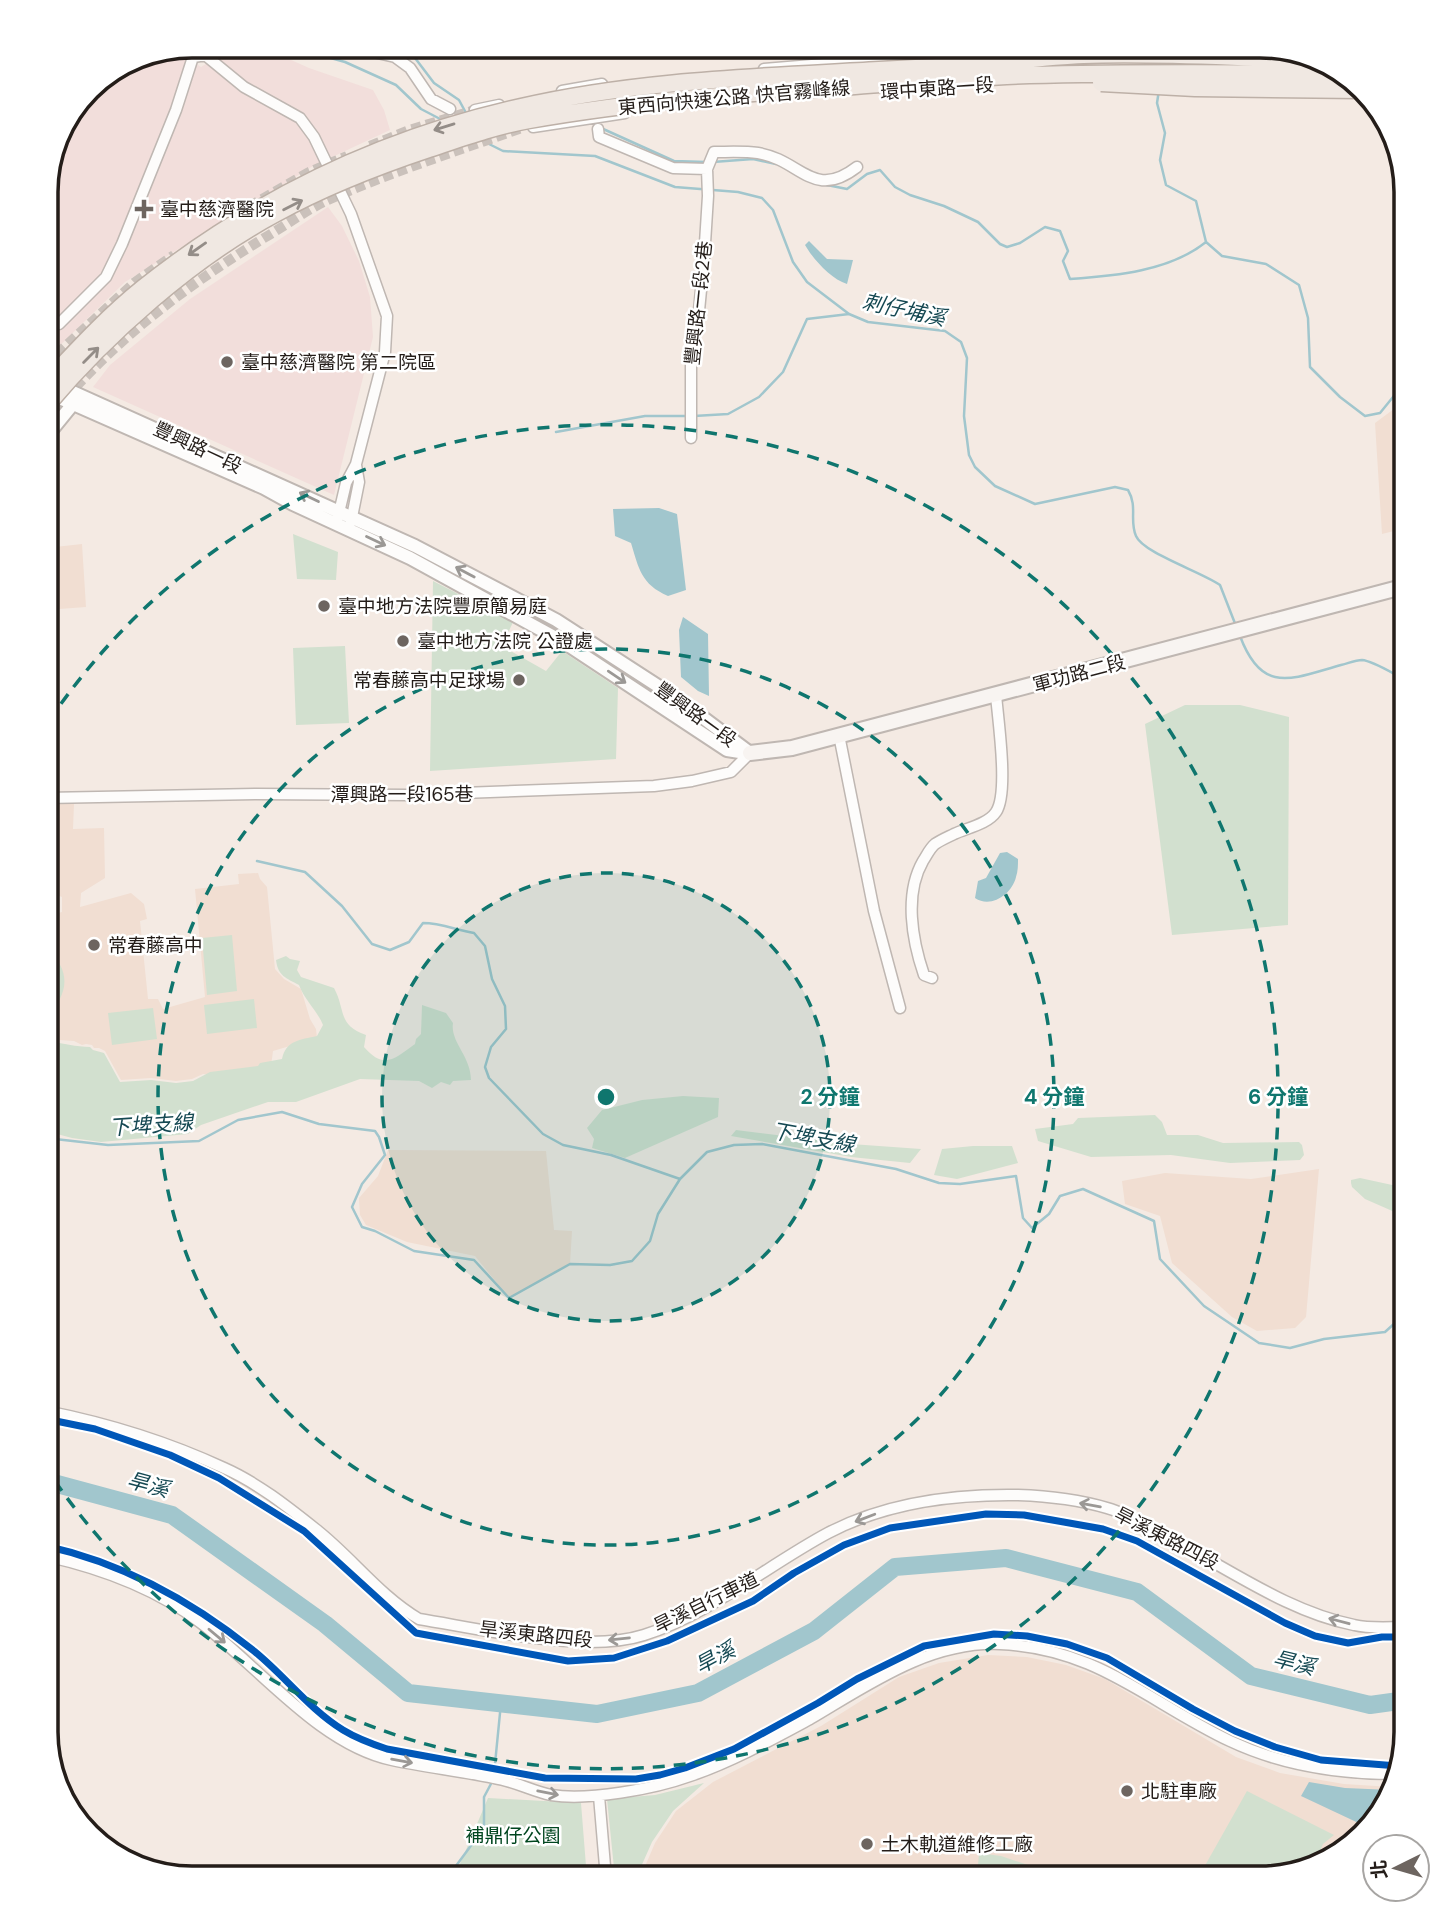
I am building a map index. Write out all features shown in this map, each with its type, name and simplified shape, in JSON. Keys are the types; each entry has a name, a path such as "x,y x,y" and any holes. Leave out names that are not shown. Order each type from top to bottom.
{"highway":[{"name":"東西向快速公路 快官霧峰線","path":"58,369 143,288 226,229 265,204 313,179 370,152 415,136 524,106 619,89 720,79 1043,58"},
{"name":"東西向快速公路 快官霧峰線","path":"58,392 116,332 192,269 272,216 377,166 471,134 527,121 653,101 1026,75 1188,72 1323,74"},
{"path":"1026,75 1082,84 1347,90"}],"main road":[{"name":"軍功路二段","path":"750,753 792,748 1394,589"}],"street":[{"path":"58,324 106,277 176,110 193,58"},
{"path":"209,58 244,87 300,118 314,137 351,214 387,316 385,352 356,464 346,483 338,519"},
{"path":"396,58 410,68 432,99 450,109"},
{"name":"環中東路一段","path":"475,110 579,87 652,78 894,58"},
{"path":"1050,58 1051,80"},
{"name":"環中東路一段","path":"522,128 586,121 661,106 1051,80 1135,79 1341,85"},
{"path":"598,128 599,137 646,159 673,168 707,169 714,152 758,153 785,161 816,180 830,181 857,167"},
{"name":"豐興路一段2巷","path":"691,438 691,342 698,321 708,195 707,169"},
{"name":"豐興路一段","path":"58,389 76,400 264,488 351,524 415,546 556,620 678,699 750,753"},
{"name":"豐興路一段","path":"58,395 76,400"},
{"path":"58,422 76,400"},
{"path":"351,524 359,482 356,464"},
{"path":"932,978 924,975 920,966 911,911 913,888 919,869 935,844 990,819 998,810 1002,795 996,695"},
{"path":"839,736 874,911 900,1008"},
{"name":"潭興路一段165巷","path":"58,798 255,794 408,795 654,786 731,772 750,753"},
{"name":"旱溪東路四段","path":"58,1413 95,1421 226,1469 265,1492 319,1532 400,1608 419,1619 569,1642 642,1636 670,1625 737,1589 829,1533 871,1514 974,1496 1020,1495 1108,1508 1316,1615 1356,1626 1394,1627"},
{"path":"58,1559 128,1582 199,1621 328,1731 351,1745 388,1759 494,1778 552,1795 599,1796 638,1790 687,1777 734,1759 886,1674 925,1657 964,1646 996,1644 1030,1646 1101,1668 1229,1740 1268,1755 1316,1768 1388,1774"},
{"path":"599,1796 605,1866"}],"shaded area":[{"name":"臺中慈濟醫院","path":"183,58 201,67 216,58 287,58 373,90 384,110 390,130 313,166 125,282 58,347 58,183 62,157 72,132 85,110 103,91 140,68 165,60"},
{"name":"臺中慈濟醫院","path":"328,207 342,226 359,261 370,297 373,337 334,495 93,387 110,365 190,299"},
{"path":"1394,409 1394,531 1382,534 1375,423"},
{"path":"82,544 86,607 58,609 58,547"},
{"name":"常春藤高中","path":"58,804 74,804 73,829 104,828 105,878 81,893 80,907 131,893 144,904 147,919 140,921 148,999 158,999 163,1009 205,997 195,889 239,884 238,874 258,873 267,887 275,969 284,979 301,989 317,1038 273,1051 271,1066 203,1074 176,1081 151,1078 121,1080 105,1051 92,1045 58,1040 58,913 62,912 62,897 58,895"},
{"path":"388,1150 546,1151 554,1230 572,1231 570,1264 509,1298 475,1256 407,1242 366,1225 360,1215 359,1198 378,1176"},
{"path":"1319,1169 1306,1317 1295,1328 1257,1331 1232,1317 1172,1263 1160,1216 1125,1204 1122,1181 1165,1173 1251,1179"},
{"path":"988,1655 1027,1657 1066,1665 1105,1679 1236,1757 1280,1773 1344,1784 1383,1786 1367,1814 1335,1844 1312,1856 1278,1865 645,1866 655,1843 676,1811 713,1782 821,1726 899,1677 939,1663"}],"green space":[{"path":"293,534 338,552 336,580 297,579"},
{"name":"常春藤高中足球場","path":"433,581 513,622 502,646 546,671 562,651 618,688 616,759 430,771"},
{"path":"345,646 349,723 296,725 293,648"},
{"path":"1185,705 1240,705 1289,717 1288,925 1172,935 1145,724"},
{"path":"232,935 237,991 207,995 202,938"},
{"path":"286,956 300,961 297,970 301,977 334,988 346,1022 366,1035 364,1047 383,1060 395,1058 415,1044 421,1034 422,1005 446,1013 453,1023 455,1037 468,1064 471,1080 453,1081 450,1085 441,1082 432,1088 419,1081 360,1079 296,1102 268,1102 201,1125 188,1134 101,1142 58,1134 58,1043 90,1047 104,1053 120,1082 151,1080 176,1083 193,1081 210,1072 258,1066 260,1063 282,1059 290,1044 317,1036 323,1025 299,985 283,976 276,960"},
{"path":"58,962 64,974 63,992 59,1000"},
{"path":"254,999 257,1028 207,1034 204,1005"},
{"path":"153,1008 157,1039 112,1045 108,1013"},
{"path":"683,1096 719,1098 718,1117 625,1158 592,1148 594,1139 587,1128 602,1110 642,1100"},
{"path":"1155,1115 1162,1122 1167,1135 1198,1135 1223,1143 1299,1142 1304,1155 1300,1160 1230,1163 1171,1155 1091,1157 1038,1141 1035,1129 1073,1124 1078,1118"},
{"path":"736,1130 851,1144 921,1149 910,1163 851,1157 731,1136"},
{"path":"1012,1146 1018,1163 957,1179 934,1175 942,1149"},
{"path":"1360,1178 1394,1185 1394,1212 1365,1199 1352,1187 1351,1180"},
{"name":"補鼎仔公園","path":"704,1783 673,1811 652,1842 641,1866 614,1866 607,1799 655,1795"},
{"path":"1247,1791 1334,1835 1323,1844 1320,1852 1295,1862 1261,1866 1205,1866"},
{"name":"補鼎仔公園","path":"488,1798 581,1803 586,1866 459,1866"},
{"path":"979,1853 1001,1856 1031,1866 978,1866"}],"water":[{"path":"809,241 827,259 853,260 847,284 835,278 818,262 805,245"},
{"path":"659,508 677,514 686,590 668,596 652,586 642,575 631,543 615,536 613,509"},
{"path":"683,617 708,634 709,696 681,677 679,630"},
{"path":"1007,852 1018,859 1017,875 1010,889 994,901 975,898 978,881 986,878 1000,853"},
{"path":"1309,1782 1345,1788 1381,1790 1359,1823 1301,1796"}],"waterway":[{"name":"刺仔埔溪","path":"331,58 396,85 421,109 444,121"},
{"path":"415,58 434,83 459,100 466,113"},
{"path":"1159,90 1157,103 1165,133 1160,160 1166,185 1196,201 1206,242 1222,256 1266,264 1299,285 1308,318 1310,367 1340,397 1365,416 1380,413 1394,396"},
{"path":"601,128 674,161 706,162"},
{"name":"刺仔埔溪","path":"481,140 503,151 595,156 675,187 738,192 762,198 773,210 793,262 807,282 849,314 868,322 945,331 961,342 967,358 964,416 969,455 975,467 995,486 1035,504 1115,487 1128,490 1136,536 1161,556 1220,585 1236,626"},
{"path":"713,162 753,159 776,164"},
{"path":"822,184 847,189 867,174 880,170 895,187 978,222 1000,244 1007,247 1020,243 1045,227 1060,231 1068,251 1063,261 1070,279 1123,274 1159,266 1192,252 1206,242"},
{"path":"694,416 728,414 759,397 783,372 807,319 849,314"},
{"path":"556,432 645,416 688,416"},
{"name":"刺仔埔溪","path":"1240,636 1258,667 1268,675 1280,678 1307,675 1362,660 1394,674"},
{"path":"257,861 305,872 342,906 372,944 390,950 409,942 423,923 474,933 485,946 492,979 505,1006 506,1029 491,1047 485,1067 489,1078 543,1134 563,1145 611,1155 680,1179"},
{"name":"下埤支線","path":"58,1139 108,1145 199,1141 238,1120 282,1112 319,1124 375,1131 385,1155 362,1184 352,1207 362,1227 414,1251 474,1260 509,1298 570,1264 610,1265 632,1261 650,1241 658,1214 680,1179 707,1152 734,1145 762,1144 896,1169 939,1183 960,1184 1016,1176 1023,1218 1032,1228 1049,1214 1060,1196 1083,1189 1154,1221 1160,1259 1204,1306 1259,1343 1290,1348 1324,1339 1385,1332 1394,1324"},
{"name":"旱溪","path":"58,1484 172,1515 325,1624 408,1693 597,1714 698,1693 814,1631 895,1567 1006,1558 1137,1592 1251,1676 1370,1705 1394,1702"},
{"path":"494,1774 501,1703"},
{"path":"456,1866 484,1828 484,1797 493,1780"}],"tunnel":[{"path":"370,146 409,130 475,110"},
{"path":"58,407 95,367 147,320 203,278 304,213 376,180 522,128"},
{"path":"236,214 309,172 347,156"},
{"path":"58,353 135,282 174,255"}],"cycle path":[{"name":"旱溪自行車道","path":"58,1421 95,1429 170,1455 219,1478 304,1531 416,1633 568,1661 614,1658 667,1641 753,1601 794,1573 844,1545 890,1528 986,1514 1024,1515 1103,1529 1137,1541 1285,1623 1315,1636 1348,1643 1394,1637"},
{"path":"58,1549 130,1574 207,1616 254,1651 331,1722 359,1738 387,1749 545,1778 636,1779 685,1768 734,1749 857,1679 924,1646 994,1634 1027,1636 1067,1644 1107,1658 1193,1709 1235,1731 1275,1747 1321,1760 1390,1765"}],"place":[{"name":"臺中慈濟醫院","path":"144,209"},
{"name":"臺中慈濟醫院 第二院區","path":"227,362"},
{"name":"臺中地方法院豐原簡易庭","path":"324,606"},
{"name":"臺中地方法院 公證處","path":"403,641"},
{"name":"常春藤高中足球場","path":"519,680"},
{"name":"常春藤高中","path":"94,945"},
{"name":"北駐車廠","path":"1127,1791"},
{"name":"土木軌道維修工廠","path":"867,1844"}]}
